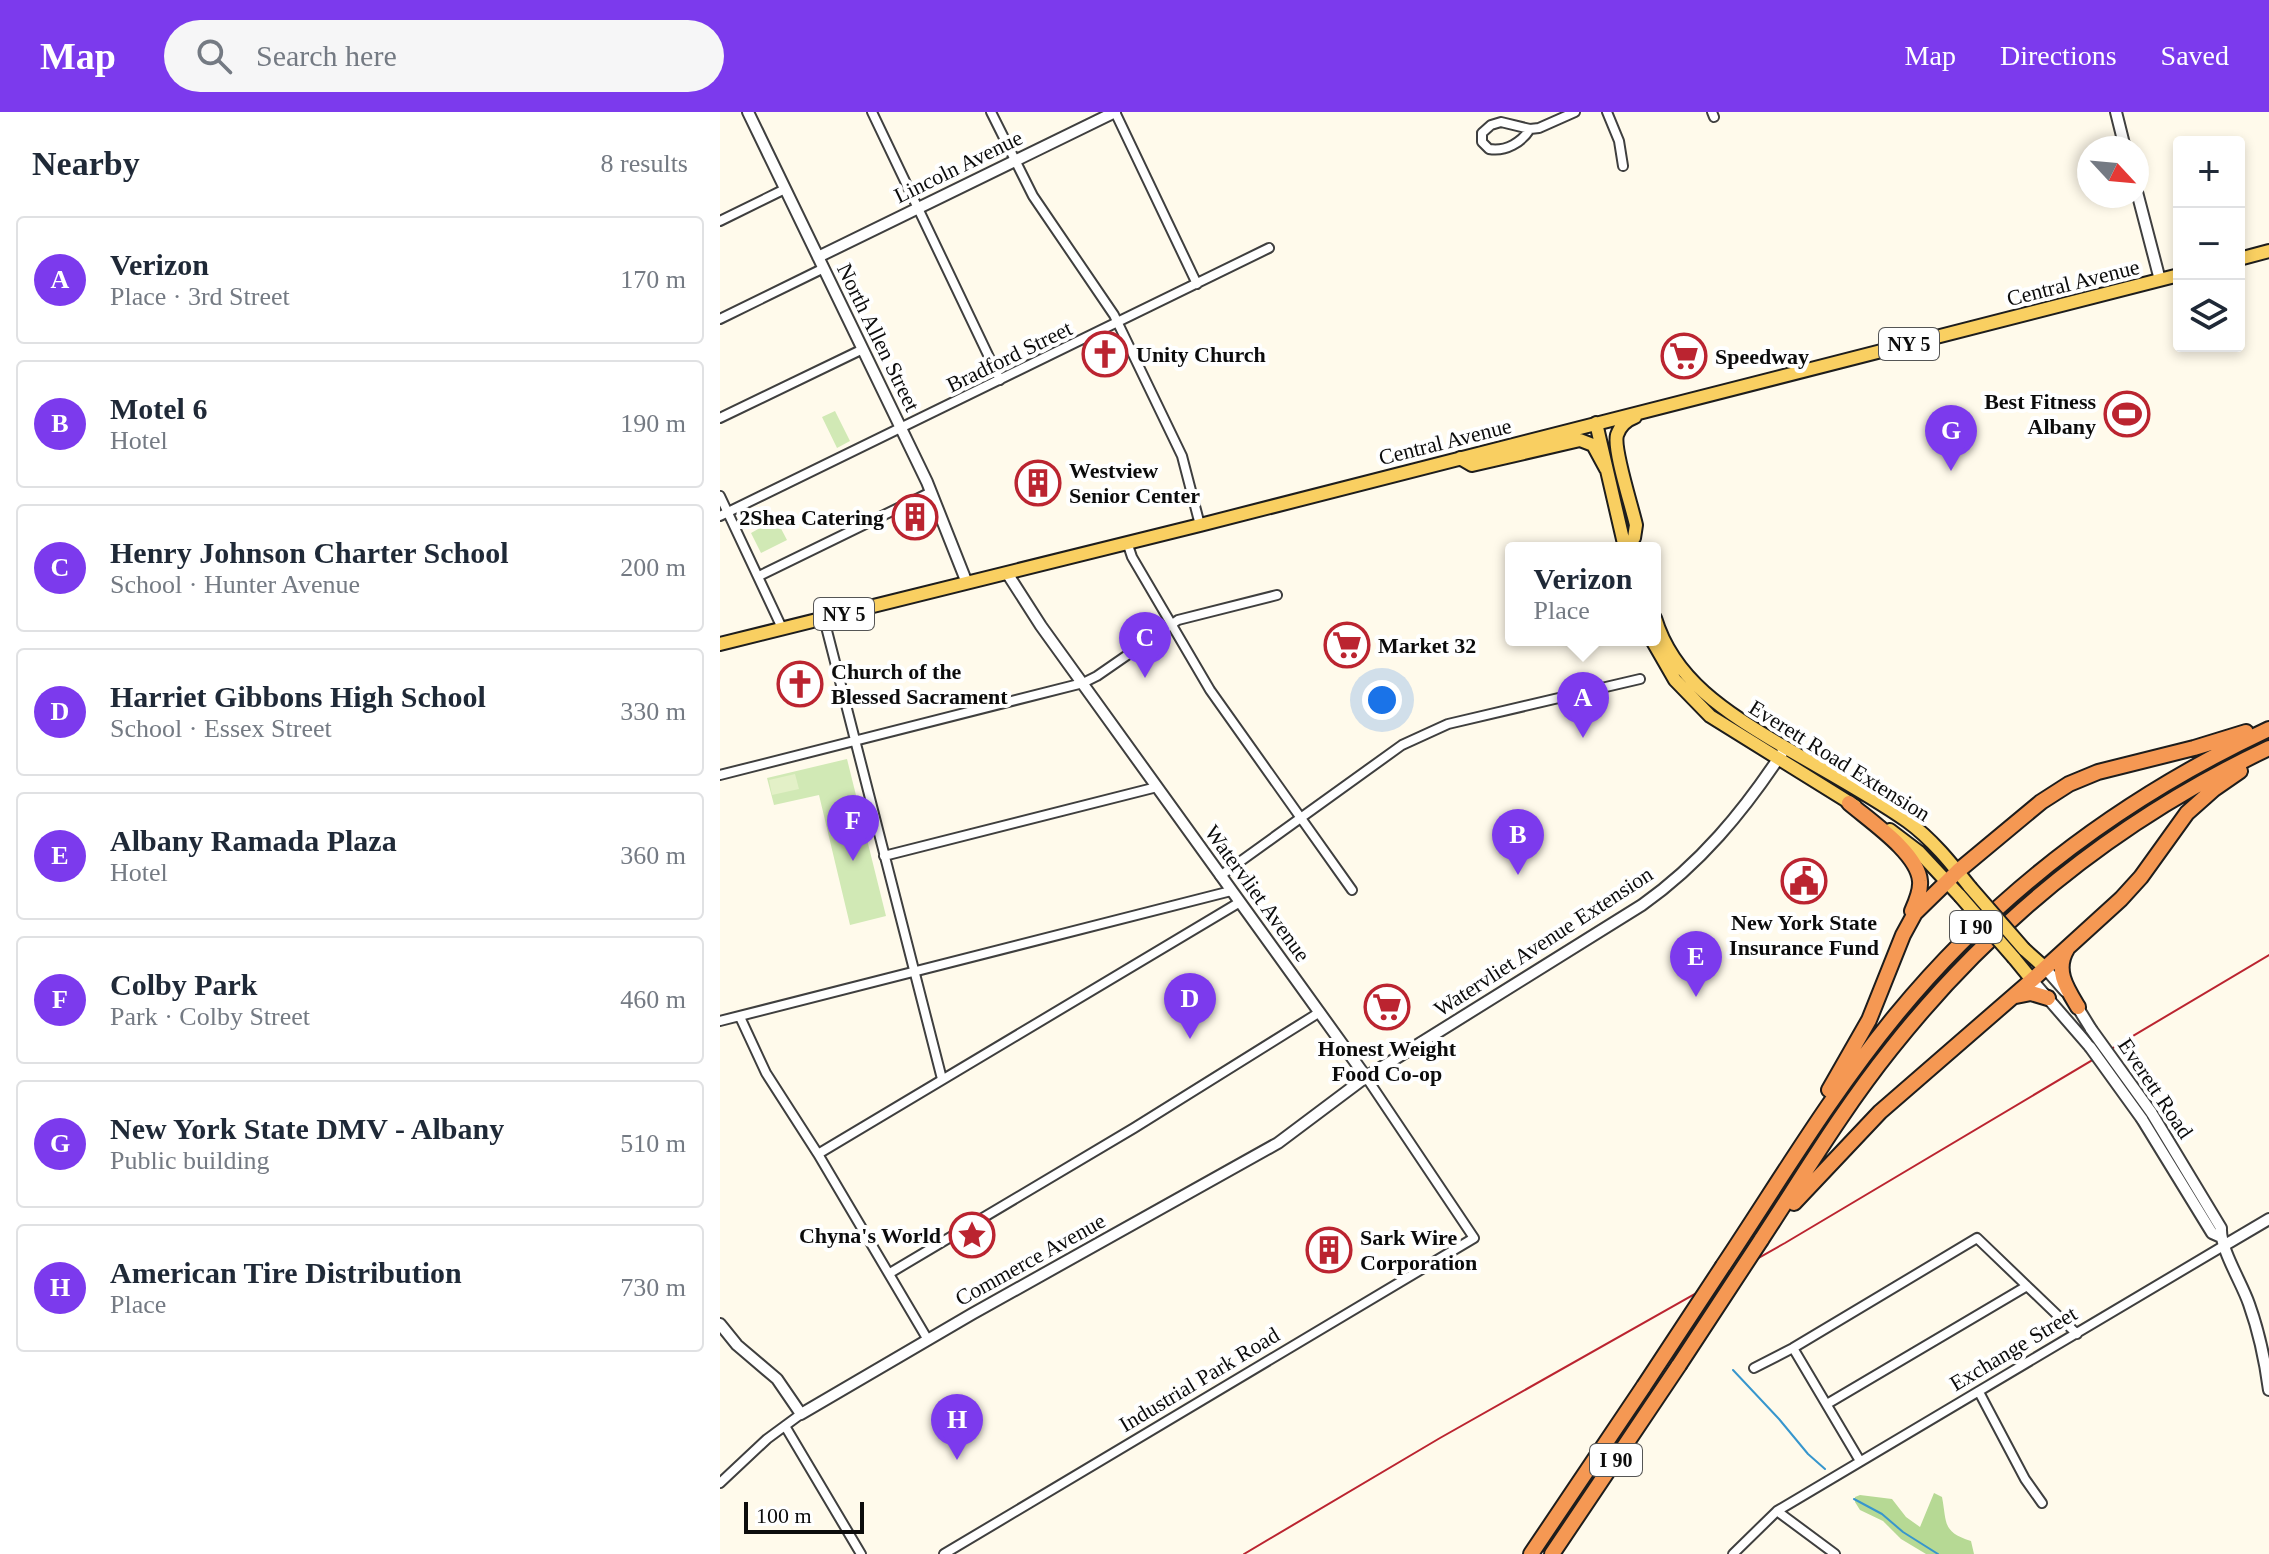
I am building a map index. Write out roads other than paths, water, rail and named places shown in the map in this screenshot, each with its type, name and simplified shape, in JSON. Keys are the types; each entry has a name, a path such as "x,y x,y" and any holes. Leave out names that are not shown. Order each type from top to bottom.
{"highway":[{"path":"1898,947 1915,913 1953,876 2027,813 2069,784 2098,772 2269,726"},
{"name":"I 90","path":"1531,1554 1841,1088 1875,1041 1936,969 1982,922 2033,877 2117,813 2269,726"},
{"name":"I 90","path":"1552,1554 1839,1121 1889,1051 1948,982 1995,935 2062,876 2127,828 2188,790 2269,748"},
{"path":"1761,1240 1863,1127 2012,998 2131,888 2187,813 2220,784 2269,756"},
{"path":"1761,1208 1869,1020 1919,891 1917,869 1903,850 1849,803"},
{"path":"2076,938 2063,956 2061,971 2078,1007"},
{"path":"2012,998 2031,993 2048,998"}],"main road":[{"path":"2245,257 2269,251"},
{"name":"Central Avenue","path":"720,644 2173,277"},
{"path":"1633,542 1636,525 1616,436 1627,420 1664,405"},
{"path":"1602,422 1606,469"},
{"path":"1602,422 1631,542"},
{"path":"1460,458 1472,465 1580,440 1593,445 1606,469 1631,542"},
{"name":"Everett Road Extension","path":"1661,631 1671,653 1703,693 1849,803 1970,887 2024,949 2044,967"},
{"name":"Everett Road Extension","path":"1655,646 1668,670 1698,705 1725,727 1782,753 1907,822 1937,847 1960,896 2032,980"}],"street":[{"name":"North Allen Street","path":"748,112 931,492 967,583"},
{"path":"872,112 1000,380"},
{"path":"991,112 1037,202 1118,323 1182,456 1200,525"},
{"path":"1115,112 1197,284"},
{"name":"Lincoln Avenue","path":"818,257 1115,112"},
{"path":"1530,129 1525,136 1503,149 1489,149 1481,140 1484,130 1494,124 1539,128 1575,112"},
{"path":"1607,112 1619,141 1623,166"},
{"path":"2116,112 2122,136"},
{"path":"720,221 785,189"},
{"path":"2141,208 2160,280"},
{"name":"Bradford Street","path":"724,514 1269,248"},
{"path":"720,319 824,268"},
{"path":"720,418 863,349"},
{"path":"759,576 931,492"},
{"path":"720,496 724,514 759,576 782,628"},
{"path":"1127,542 1132,557 1210,690 1352,890"},
{"name":"Watervliet Avenue","path":"1007,573 1014,587 1366,1077 1474,1238"},
{"path":"720,775 1083,683 1180,619 1277,595"},
{"path":"824,619 942,1079"},
{"path":"1220,876 1402,745 1426,732 1448,724 1640,679"},
{"name":"Watervliet Avenue Extension","path":"1366,1077 1619,920 1667,886 1721,835 1782,753"},
{"path":"884,856 1157,787"},
{"path":"720,1021 1231,891"},
{"path":"818,1154 1240,902"},
{"name":"Everett Road","path":"2044,967 2078,1007 2221,1228 2223,1241 2254,1317 2269,1390"},
{"name":"Everett Road","path":"2032,980 2146,1115"},
{"path":"890,1273 1134,1128 1320,1012"},
{"path":"740,1017 766,1073 818,1154 928,1340"},
{"name":"Commerce Avenue","path":"720,1483 801,1414 1278,1143 1366,1077"},
{"name":"Exchange Street","path":"1733,1554 1777,1511 2077,1334 2223,1241 2269,1219"},
{"name":"Industrial Park Road","path":"944,1554 1474,1238"},
{"path":"1754,1368 1977,1238 2077,1334"},
{"path":"1827,1404 2027,1286"},
{"path":"720,1324 733,1342 774,1376 801,1414"},
{"path":"1793,1348 1860,1461"},
{"path":"1979,1392 2025,1479 2042,1503"},
{"path":"785,1426 861,1554"},
{"path":"1777,1511 1835,1554"}],"waterway":[{"path":"1733,1370 1825,1469"},
{"path":"1854,1499 1882,1514 1903,1532 1938,1554"}],"railway":[{"path":"1244,1554 1440,1438 1785,1243 2269,955"}],"place":[{"name":"Unity Church","path":"1105,354"},
{"name":"Speedway","path":"1684,356"},
{"name":"Best Fitness Albany","path":"2127,414"},
{"name":"New York State DMV - Albany","path":"1951,471"},
{"name":"Westview Senior Center","path":"1038,483"},
{"name":"2Shea Catering","path":"915,517"},
{"name":"Market 32","path":"1347,645"},
{"name":"Henry Johnson Charter School","path":"1145,678"},
{"name":"Church of the Blessed Sacrament","path":"800,684"},
{"name":"Verizon","path":"1583,738"},
{"name":"Colby Park","path":"853,861"},
{"name":"Motel 6","path":"1518,875"},
{"name":"New York State Insurance Fund","path":"1804,881"},
{"name":"Albany Ramada Plaza","path":"1696,997"},
{"name":"Honest Weight Food Co-op","path":"1387,1007"},
{"name":"Harriet Gibbons High School","path":"1190,1039"},
{"name":"Chyna's World","path":"972,1235"},
{"name":"Sark Wire Corporation","path":"1329,1250"},
{"name":"American Tire Distribution","path":"957,1460"}]}
